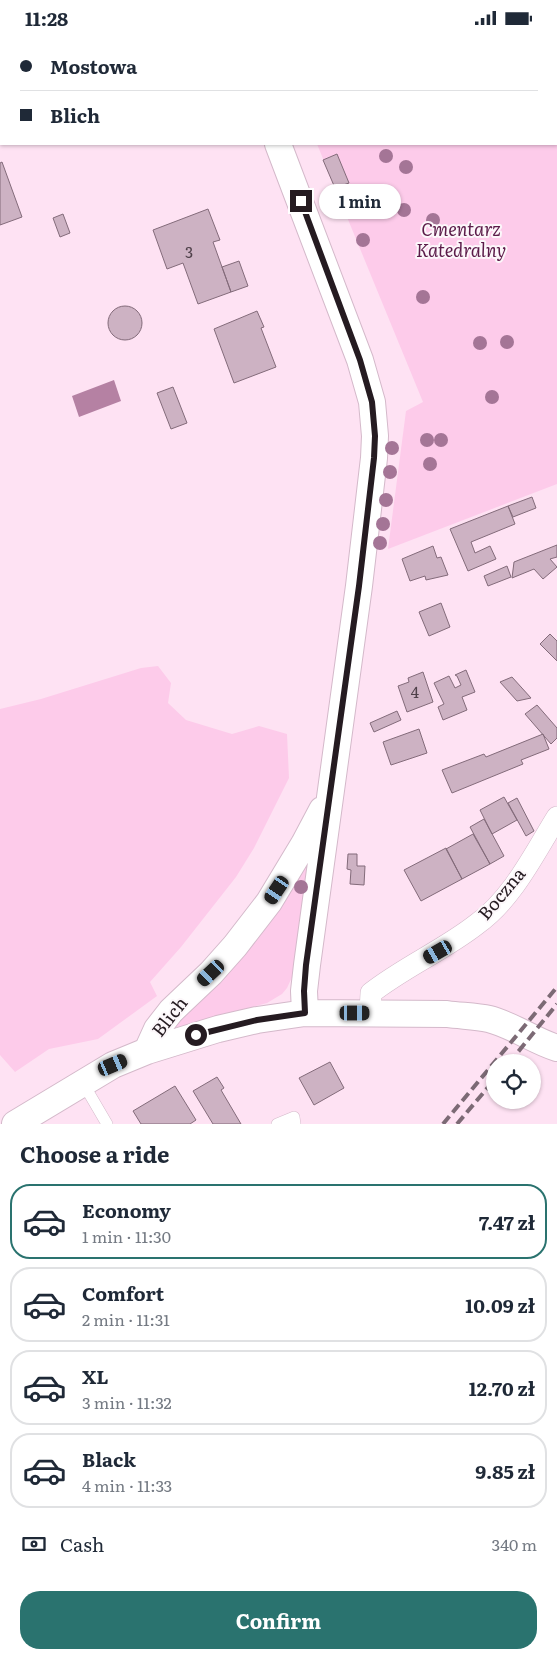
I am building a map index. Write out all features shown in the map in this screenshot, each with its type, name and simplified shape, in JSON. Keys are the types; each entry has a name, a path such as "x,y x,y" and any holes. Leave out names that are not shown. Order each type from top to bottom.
{"street":[{"name":"Blich","path":"278,145 360,360 374,415 374,458 331,791 314,846 304,991 305,1013"},
{"name":"Boczna","path":"370,1013 371,993 446,946 479,923 497,906 518,880 557,817"},
{"name":"Blich","path":"148,1051 157,1029 171,1011 211,973 252,926 277,890 314,846"},
{"path":"15,1124 113,1065 148,1051 241,1023 305,1013 447,1015 490,1019 557,1049"}],"lane":[{"path":"83,1083 107,1124"},
{"path":"277,1124 294,1117 295,1124"}],"green space":[{"name":"Cmentarz Katedralny","path":"317,145 557,145 557,484 388,549 406,411 423,402"},
{"path":"158,666 171,683 168,703 186,720 232,734 259,726 287,734 289,778 254,848 236,877 181,947 150,982 157,996 98,1039 49,1049 15,1072 0,1055 0,709 41,699 141,668"},
{"path":"310,859 293,975 287,988 282,994 267,1003 171,1029"}],"shaded area":[{"path":"114,380 121,401 79,417 72,396"}],"building":[{"path":"337,154 349,183 335,188 323,160"},
{"path":"2,162 22,217 0,225 0,163"},
{"path":"208,209 220,240 213,242 231,292 198,304 183,263 167,269 153,230"},
{"path":"63,214 70,233 60,237 53,218"},
{"path":"239,261 248,286 231,292 222,267"},
{"path":"125,306 132,307 137,311 141,316 141,330 137,335 132,339 125,340 118,339 113,335 109,330 108,323 109,316 113,311 118,307"},
{"path":"257,311 264,327 261,328 276,367 234,383 214,329"},
{"path":"173,387 187,423 171,429 157,393"},
{"path":"532,497 536,508 513,517 508,506"},
{"path":"508,506 515,524 471,542 475,553 490,546 496,559 468,571 450,529"},
{"path":"557,545 557,557 550,559 557,567 543,579 534,569 512,578 514,562"},
{"path":"433,546 437,558 441,557 448,575 426,580 425,576 410,581 402,559"},
{"path":"507,566 511,577 488,586 484,576"},
{"path":"441,603 450,627 429,636 419,612"},
{"path":"550,634 557,641 557,661 540,644"},
{"path":"466,670 475,692 462,697 467,710 443,720 438,707 444,704 434,683 449,676 455,688 461,685 455,675"},
{"path":"423,672 433,702 407,712 398,686 409,682 408,678"},
{"path":"512,677 531,698 517,701 500,682"},
{"path":"537,705 557,728 557,738 551,744 525,714"},
{"path":"397,711 401,720 374,732 370,723"},
{"path":"419,729 427,753 391,765 383,742"},
{"path":"543,734 549,749 521,760 523,764 452,793 442,770 484,754 486,757"},
{"path":"504,797 517,820 492,834 480,810"},
{"path":"517,798 534,831 526,836 508,803"},
{"path":"484,819 504,856 490,864 470,827"},
{"path":"473,834 490,864 462,879 446,849"},
{"path":"446,848 462,879 421,901 404,870"},
{"path":"348,854 357,854 357,866 365,866 364,885 350,884 351,870 347,869"},
{"path":"330,1062 344,1088 314,1105 299,1078"},
{"path":"217,1077 224,1088 221,1090 241,1124 213,1124 193,1091"},
{"path":"175,1086 196,1120 190,1124 141,1124 133,1111"}],"railway":[{"path":"443,1124 557,987"},
{"path":"516,1054 557,1004"},
{"path":"457,1124 486,1090"}],"route":[{"path":"196,1035 257,1020 305,1013 306,965 324,848 359,586 374,458 374,415 360,360 301,201"}]}
